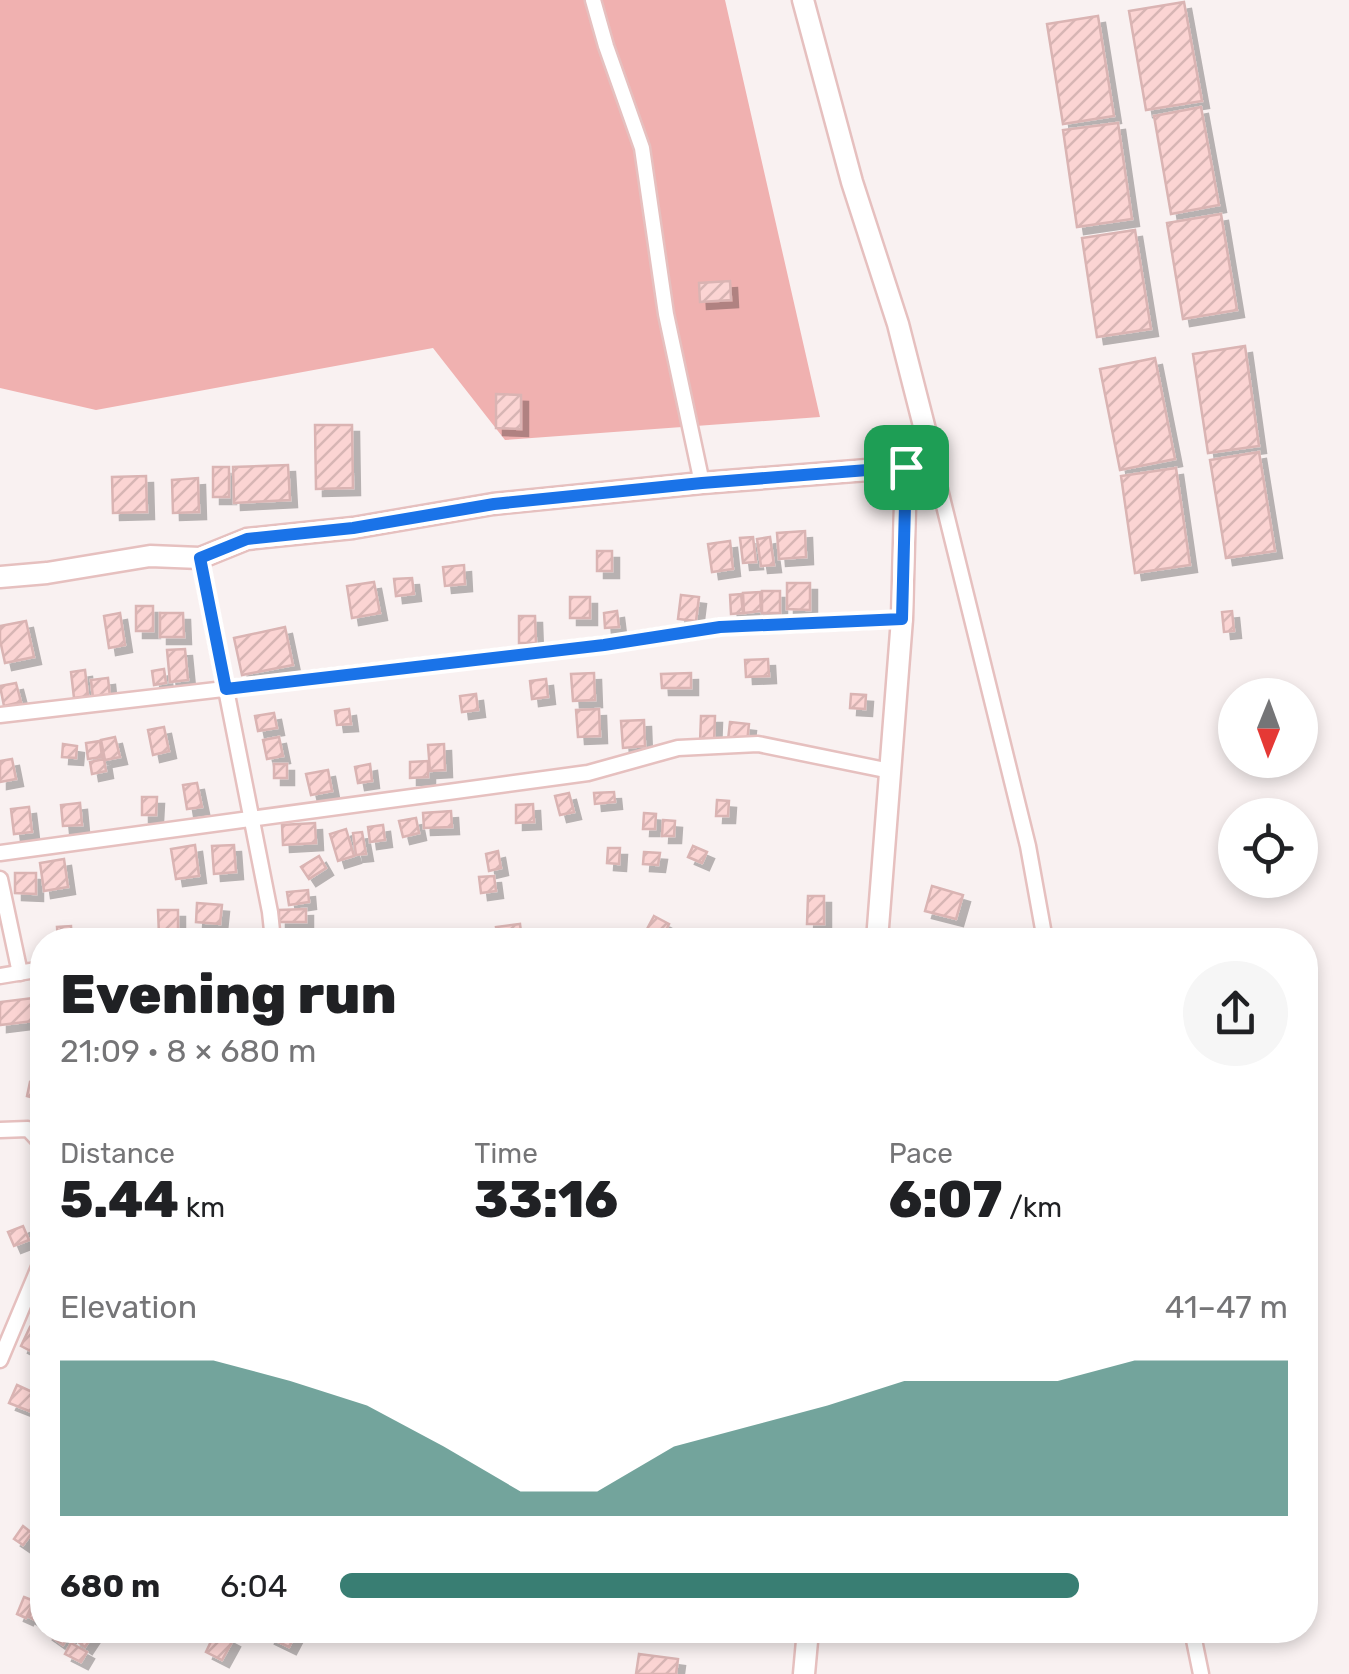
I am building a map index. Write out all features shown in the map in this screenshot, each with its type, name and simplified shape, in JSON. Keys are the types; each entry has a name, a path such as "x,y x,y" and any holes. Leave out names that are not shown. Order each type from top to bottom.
{"main road":[{"path":"0,577 150,556 200,558 247,539 353,528 494,504 906,467 933,461 898,324 852,182 803,0"},
{"path":"877,928 902,619 906,467"},
{"path":"804,1674 807,1643"}],"street":[{"path":"593,0 642,148 666,314 702,483"},
{"path":"933,461 1028,846 1044,928"},
{"path":"200,558 272,928"},
{"path":"0,715 604,645 720,627 902,619"},
{"path":"0,853 588,773 678,748 758,744 890,771"},
{"path":"0,879 20,973"},
{"path":"0,976 30,971"},
{"path":"0,1130 30,1131"},
{"path":"0,1360 30,1289"},
{"path":"1195,1643 1201,1674"}],"shaded area":[{"path":"0,0 725,0 820,417 505,440 433,348 96,410 0,388"}],"building":[{"path":"1184,2 1202,101 1146,110 1129,11"},
{"path":"1098,16 1114,116 1063,124 1047,24"},
{"path":"1201,107 1219,205 1171,214 1154,116"},
{"path":"1118,123 1132,219 1077,227 1063,130"},
{"path":"1221,214 1237,310 1183,319 1167,223"},
{"path":"1135,230 1151,329 1097,337 1082,238"},
{"path":"730,281 731,300 700,302 699,283"},
{"path":"1245,346 1259,446 1208,453 1193,354"},
{"path":"1155,358 1175,459 1120,470 1100,369"},
{"path":"496,394 521,395 521,429 496,428"},
{"path":"315,425 352,425 353,488 316,489"},
{"path":"1259,452 1275,551 1226,558 1210,460"},
{"path":"288,465 290,500 234,503 233,467"},
{"path":"213,467 229,467 229,497 213,497"},
{"path":"1176,468 1190,565 1135,573 1121,476"},
{"path":"146,476 147,512 113,513 112,477"},
{"path":"198,478 199,512 173,513 172,480"},
{"path":"805,531 806,557 779,559 777,533"},
{"path":"753,537 756,562 743,563 740,538"},
{"path":"770,537 774,565 761,566 757,539"},
{"path":"730,541 733,569 712,572 708,544"},
{"path":"597,551 612,551 612,571 597,571"},
{"path":"464,565 465,584 445,586 443,567"},
{"path":"412,578 414,594 396,596 394,579"},
{"path":"374,582 380,613 352,618 347,586"},
{"path":"787,583 810,583 810,610 787,609"},
{"path":"762,591 780,591 780,613 762,613"},
{"path":"760,592 761,611 744,613 743,593"},
{"path":"741,594 743,613 731,614 730,595"},
{"path":"681,595 699,597 696,621 678,619"},
{"path":"570,597 590,597 590,618 570,618"},
{"path":"136,606 153,606 153,631 136,631"},
{"path":"617,611 619,627 605,628 604,613"},
{"path":"1232,611 1234,631 1224,632 1222,612"},
{"path":"120,613 125,645 109,648 104,616"},
{"path":"160,613 183,613 184,637 160,637"},
{"path":"519,616 535,616 536,643 519,643"},
{"path":"26,621 34,657 5,663 0,626"},
{"path":"285,627 293,665 242,675 234,638"},
{"path":"185,649 188,680 170,682 167,650"},
{"path":"768,659 769,676 746,677 745,660"},
{"path":"164,669 166,683 154,685 152,671"},
{"path":"85,670 88,696 74,698 71,672"},
{"path":"594,673 595,700 573,701 571,674"},
{"path":"691,673 691,688 662,688 661,674"},
{"path":"108,678 110,697 93,698 91,680"},
{"path":"546,679 548,697 532,699 530,681"},
{"path":"16,683 21,702 4,706 0,686"},
{"path":"476,694 478,710 462,712 460,696"},
{"path":"851,694 866,695 865,709 850,708"},
{"path":"349,709 351,724 337,725 335,711"},
{"path":"599,709 600,736 578,737 576,710"},
{"path":"274,713 277,728 258,731 255,716"},
{"path":"701,716 715,716 714,743 700,743"},
{"path":"644,720 645,746 623,748 621,721"},
{"path":"730,722 749,724 747,742 728,740"},
{"path":"164,727 169,751 153,755 148,730"},
{"path":"115,737 120,757 105,760 101,740"},
{"path":"279,737 283,756 267,759 263,740"},
{"path":"100,741 102,757 88,759 86,743"},
{"path":"63,744 77,746 76,758 62,757"},
{"path":"444,744 445,770 430,771 428,745"},
{"path":"12,759 16,779 0,782 0,761"},
{"path":"104,759 106,771 92,774 90,762"},
{"path":"428,761 428,777 410,778 410,762"},
{"path":"274,764 287,764 287,778 274,778"},
{"path":"370,764 372,781 358,783 355,767"},
{"path":"328,770 332,791 311,795 306,774"},
{"path":"197,783 202,807 187,809 183,785"},
{"path":"614,792 615,802 595,804 594,793"},
{"path":"569,793 574,812 560,815 555,796"},
{"path":"142,797 157,797 156,815 142,815"},
{"path":"717,800 729,801 728,816 716,816"},
{"path":"80,803 82,825 63,826 61,805"},
{"path":"533,804 534,822 516,823 516,805"},
{"path":"29,807 32,832 14,834 11,809"},
{"path":"451,811 452,827 424,828 423,813"},
{"path":"644,813 656,814 655,829 643,829"},
{"path":"416,818 419,833 403,837 399,821"},
{"path":"663,820 675,821 674,836 662,836"},
{"path":"315,823 316,843 283,845 282,825"},
{"path":"383,825 385,840 370,842 368,827"},
{"path":"346,829 354,856 338,861 330,834"},
{"path":"362,832 366,854 356,855 353,833"},
{"path":"195,845 199,876 176,879 171,849"},
{"path":"234,845 236,872 214,874 212,846"},
{"path":"693,846 707,852 702,863 688,857"},
{"path":"608,848 620,848 619,864 607,863"},
{"path":"498,851 501,868 489,871 486,854"},
{"path":"644,852 660,853 658,865 643,864"},
{"path":"319,856 326,868 309,879 301,867"},
{"path":"64,859 68,887 44,891 40,863"},
{"path":"15,873 36,873 36,894 15,893"},
{"path":"494,876 496,891 481,893 479,877"},
{"path":"932,886 963,895 956,919 925,911"},
{"path":"308,890 309,902 289,905 287,892"},
{"path":"808,896 824,896 824,924 807,924"},
{"path":"197,903 222,905 220,924 196,922"},
{"path":"306,909 306,922 279,922 279,910"},
{"path":"158,910 178,910 178,928 159,928"},
{"path":"654,916 669,924 667,928 648,928"},
{"path":"30,998 30,1021 0,1025 0,1002"},
{"path":"23,1226 29,1240 14,1246 8,1232"},
{"path":"30,1327 30,1351 21,1346"},
{"path":"17,1385 30,1391 30,1411 9,1403"},
{"path":"23,1526 30,1531 23,1545 14,1539"},
{"path":"24,1597 30,1599 26,1618 17,1614"},
{"path":"71,1643 87,1652 81,1662 65,1654"},
{"path":"210,1643 231,1643 222,1660 206,1652"},
{"path":"639,1654 678,1659 676,1674 636,1674"}],"route":[{"path":"906,467 902,619 720,627 604,645 226,689 200,558 247,539 353,528 494,504 906,467"}]}
